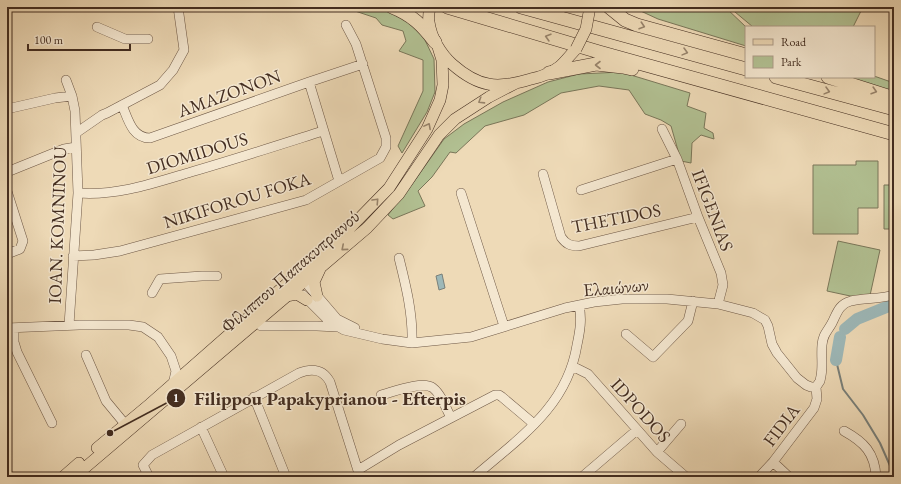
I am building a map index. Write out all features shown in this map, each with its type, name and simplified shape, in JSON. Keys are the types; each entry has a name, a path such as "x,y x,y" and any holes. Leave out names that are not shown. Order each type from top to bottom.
{"highway":[{"path":"392,7 415,19 437,44"},
{"path":"447,7 606,54 894,134"},
{"path":"521,7 745,69"},
{"path":"609,7 625,20 637,25 745,54"},
{"path":"549,73 596,64 623,66 894,141"},
{"path":"780,78 894,109"},
{"path":"831,78 894,98"}],"main road":[{"path":"429,9 428,22 437,44 445,58 470,78 481,83 492,85 516,83 549,73 559,67 576,49 586,29 590,7"},
{"name":"Φίλιππου Παπακυπριανού","path":"63,477 194,365 297,281 389,188 427,129 440,100 443,85 442,60 437,44"},
{"name":"Φίλιππου Παπακυπριανού","path":"74,477 286,296 297,281 321,267 367,228 399,194 439,135 455,119 489,96 516,83"},
{"path":"286,296 297,294 312,298 316,274 321,267"}],"street":[{"path":"76,133 97,118 160,84 168,76 182,57 184,47 178,7"},
{"name":"NIKIFOROU FOKA","path":"73,256 112,252 306,200 378,160 382,156 386,147 386,138 363,64 354,39 346,25"},
{"path":"97,27 125,39 148,39"},
{"name":"AMAZONON","path":"122,105 135,132 141,137 150,138 363,64"},
{"name":"IOAN. KOMNINOU","path":"66,80 72,96 75,111 78,192 69,325"},
{"path":"309,82 339,181"},
{"path":"7,109 55,98 72,96"},
{"name":"IFIGENIAS","path":"662,129 677,159 723,280 718,304"},
{"name":"DIOMIDOUS","path":"78,192 93,194 151,184 230,161 323,131"},
{"path":"7,172 64,149 76,147"},
{"path":"581,190 677,159"},
{"name":"THETIDOS","path":"544,174 561,237 564,242 570,246 579,246 698,217"},
{"path":"7,191 23,241 20,249 7,254"},
{"path":"461,193 504,326"},
{"path":"399,258 413,325 412,343"},
{"path":"152,293 160,279 217,276"},
{"name":"Ελαιώνων","path":"297,281 330,322 337,327 351,332 382,339 412,343 471,336 594,302 622,299 674,300 718,304 753,313 765,320 772,344 777,353 797,378 811,388 816,387"},
{"name":"FIDIA","path":"759,477 773,462 814,408 817,398 816,387 821,376 822,344 824,333 832,324 836,313 841,306 853,300 875,299 894,295"},
{"name":"Ελαιώνων","path":"312,298 341,321 382,339"},
{"path":"626,334 653,358 688,321 692,301"},
{"path":"474,477 534,424 556,400 572,366 580,329 579,305"},
{"path":"52,423 17,352 11,328 129,324 143,327 158,337 172,356 181,364 187,366 194,365"},
{"path":"261,326 337,327"},
{"path":"86,355 106,401 125,424"},
{"path":"172,356 176,371 173,384"},
{"name":"IDPODOS","path":"572,366 588,374 657,452 681,476"},
{"path":"149,477 143,465 152,455 299,373 314,370 322,372 330,382 359,473 399,445 489,397 499,395 534,424"},
{"path":"381,395 419,385 428,385 437,391 451,418"},
{"path":"254,397 286,477"},
{"path":"657,452 681,424"},
{"path":"201,427 224,477"},
{"path":"582,477 637,430"},
{"path":"844,431 862,442 869,452 876,466 876,477"},
{"path":"773,462 789,477"},
{"path":"7,473 10,477"}],"green space":[{"path":"343,7 381,7 405,17 424,38 434,59 435,92 427,112 402,153 398,146 423,91 423,60 399,51 406,41 403,31 382,25 376,18"},
{"path":"632,7 725,7 745,26 745,46 658,19"},
{"path":"729,7 863,7 854,26 752,26"},
{"path":"621,72 690,93 687,106 706,113 704,128 713,133 714,139 701,135 692,143 691,163 681,161 671,126 661,120 645,114 629,90 599,86 561,93 524,115 485,126 456,153 450,152 432,177 418,191 425,206 393,219 388,215 444,139 464,124 503,102 548,82 579,74"},
{"path":"875,76 894,83 894,92 850,78 875,78"},
{"path":"856,161 878,161 878,208 858,208 858,234 813,234 813,165 856,165"},
{"path":"884,185 894,185 894,229 884,229"},
{"path":"838,241 880,250 869,300 827,291"}],"water":[{"path":"442,274 445,288 439,290 436,276"}],"waterway":[{"path":"845,329 857,319 894,304"},
{"path":"836,360 840,337"},
{"path":"836,360 843,389 863,415 880,443 891,468 892,477"}],"place":[{"name":"Filippou Papakyprianou - Efterpis","path":"110,433"}]}
